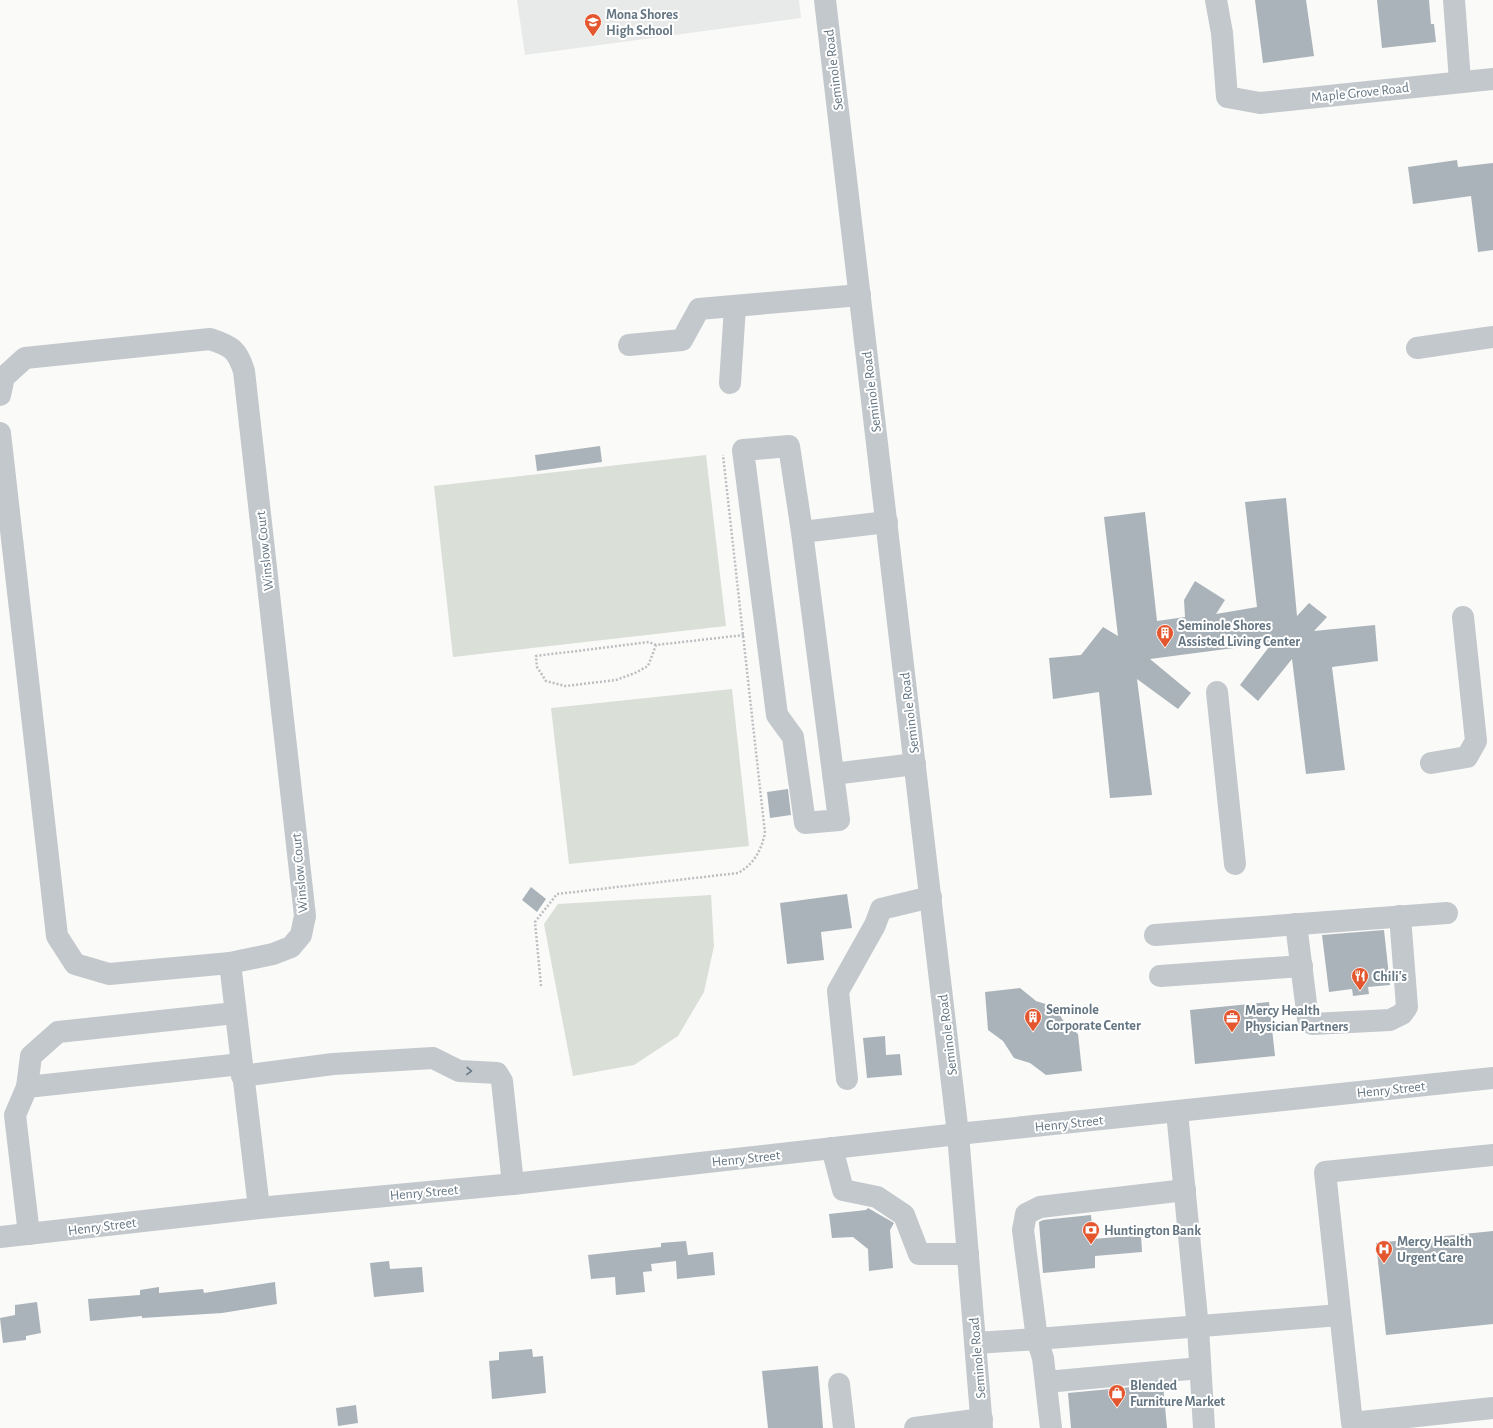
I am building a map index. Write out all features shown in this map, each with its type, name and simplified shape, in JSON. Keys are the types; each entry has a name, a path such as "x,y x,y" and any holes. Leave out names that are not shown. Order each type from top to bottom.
{"street":[{"name":"Seminole Road","path":"825,0 958,1134 982,1424"},
{"name":"Maple Grove Road","path":"1216,0 1222,34 1227,97 1260,102 1460,81 1493,79"},
{"path":"1454,0 1460,81"},
{"path":"628,344 682,340 699,309 860,295"},
{"path":"730,383 735,307"},
{"path":"1417,348 1493,337"},
{"name":"Winslow Court","path":"0,395 4,376 25,358 210,339 226,344 239,354 244,371 305,916 300,935 291,947 273,954 230,963 109,974 75,964 57,936 0,433"},
{"path":"789,446 802,532 839,820 805,823 793,737 777,715 743,450 789,446"},
{"path":"802,532 887,522"},
{"path":"1431,763 1467,757 1476,742 1463,616"},
{"path":"1217,692 1235,864"},
{"path":"833,774 915,764"},
{"path":"847,1079 838,991 875,925 881,909 931,897"},
{"path":"1154,935 1447,913"},
{"path":"1296,924 1308,1019 1312,1024 1390,1020 1402,1014 1407,1007 1400,916"},
{"path":"230,963 241,1070 258,1208"},
{"path":"1160,976 1302,966"},
{"path":"29,1234 15,1115 27,1087 30,1056 58,1032 235,1013"},
{"path":"27,1087 241,1070 433,1058 459,1071 497,1073 502,1081 513,1184"},
{"name":"Henry Street","path":"0,1237 258,1208 513,1184 958,1134 1493,1078"},
{"path":"1176,1112 1198,1328 1204,1428"},
{"path":"832,1148 843,1190 877,1197 904,1215 919,1254 968,1254"},
{"path":"1493,1155 1324,1172 1352,1423 1493,1408"},
{"path":"1051,1428 1043,1358 1037,1339 1024,1230 1026,1214 1040,1206 1184,1190"},
{"path":"976,1343 1198,1328 1340,1315"},
{"path":"1046,1382 1200,1368"},
{"path":"839,1384 844,1428"},
{"path":"915,1428 982,1424"}],"path":[{"path":"541,986 535,922 557,894 738,873 748,867 756,858 762,847 765,834 723,455"},
{"path":"656,645 648,666 635,673 616,680 565,686 546,681 537,667 536,656 649,642 656,645 766,632"}],"shaded area":[{"name":"Mona Shores High School","path":"517,0 799,0 801,18 525,55"},
{"path":"706,455 726,626 453,657 434,486"},
{"path":"732,689 749,846 569,864 551,708"},
{"path":"711,895 714,946 704,992 678,1036 634,1065 573,1076 544,924 558,904"}],"building":[{"path":"1255,0 1306,0 1314,56 1263,63"},
{"path":"1377,0 1429,0 1431,24 1434,24 1436,42 1382,48"},
{"path":"1457,160 1458,167 1493,163 1493,250 1478,252 1471,196 1413,204 1408,167"},
{"path":"600,446 602,462 537,471 535,455"},
{"name":"Seminole Shores Assisted Living Center","path":"1286,498 1297,616 1309,603 1327,617 1314,631 1375,625 1378,661 1332,667 1345,770 1306,774 1292,659 1258,701 1240,685 1272,643 1150,659 1191,693 1178,709 1137,679 1152,795 1110,798 1099,692 1053,699 1049,658 1081,655 1103,627 1118,636 1104,517 1145,512 1157,621 1185,617 1184,600 1195,581 1225,600 1216,614 1257,607 1245,502"},
{"path":"788,789 791,815 770,818 767,792"},
{"path":"531,887 546,899 537,912 522,900"},
{"path":"847,894 852,928 821,932 824,960 787,964 780,903"},
{"path":"1384,930 1390,985 1368,987 1369,994 1353,996 1352,989 1329,992 1322,935"},
{"name":"Seminole Corporate Center","path":"1020,988 1036,1001 1055,1007 1064,1022 1078,1034 1082,1071 1046,1075 1030,1063 1014,1058 1003,1041 988,1030 985,992"},
{"name":"Mercy Health Physician Partners","path":"1269,1002 1275,1056 1195,1064 1190,1010"},
{"path":"885,1036 886,1055 900,1054 902,1075 867,1078 863,1038"},
{"path":"868,1208 894,1223 890,1230 893,1268 869,1271 868,1249 853,1237 832,1238 829,1214 866,1210"},
{"name":"Huntington Bank","path":"1091,1215 1093,1239 1141,1235 1142,1252 1095,1256 1095,1268 1043,1273 1039,1222 1043,1220"},
{"path":"1493,1231 1493,1324 1386,1335 1376,1243"},
{"path":"686,1241 688,1255 713,1252 715,1275 677,1279 676,1261 651,1264 652,1271 643,1272 645,1292 616,1295 615,1277 591,1279 588,1255 661,1247 661,1243"},
{"path":"389,1261 390,1269 422,1267 424,1292 374,1297 370,1263"},
{"path":"275,1282 277,1304 222,1313 142,1318 142,1316 90,1321 88,1299 140,1295 140,1290 159,1287 159,1293 203,1289 204,1293"},
{"path":"37,1302 41,1333 26,1336 26,1340 3,1343 0,1318 15,1315 15,1305"},
{"path":"532,1349 533,1357 543,1356 546,1393 492,1399 489,1361 499,1360 499,1352"},
{"path":"818,1366 823,1428 768,1428 762,1371"},
{"name":"Blended Furniture Market","path":"1163,1384 1167,1428 1071,1428 1068,1393"},
{"path":"356,1405 358,1423 338,1426 336,1408"}],"place":[{"name":"Mona Shores High School","path":"593,37"},
{"name":"Seminole Shores Assisted Living Center","path":"1165,648"},
{"name":"Chili's","path":"1360,991"},
{"name":"Seminole Corporate Center","path":"1033,1032"},
{"name":"Mercy Health Physician Partners","path":"1232,1033"},
{"name":"Huntington Bank","path":"1091,1245"},
{"name":"Mercy Health Urgent Care","path":"1384,1264"},
{"name":"Blended Furniture Market","path":"1117,1408"}]}
